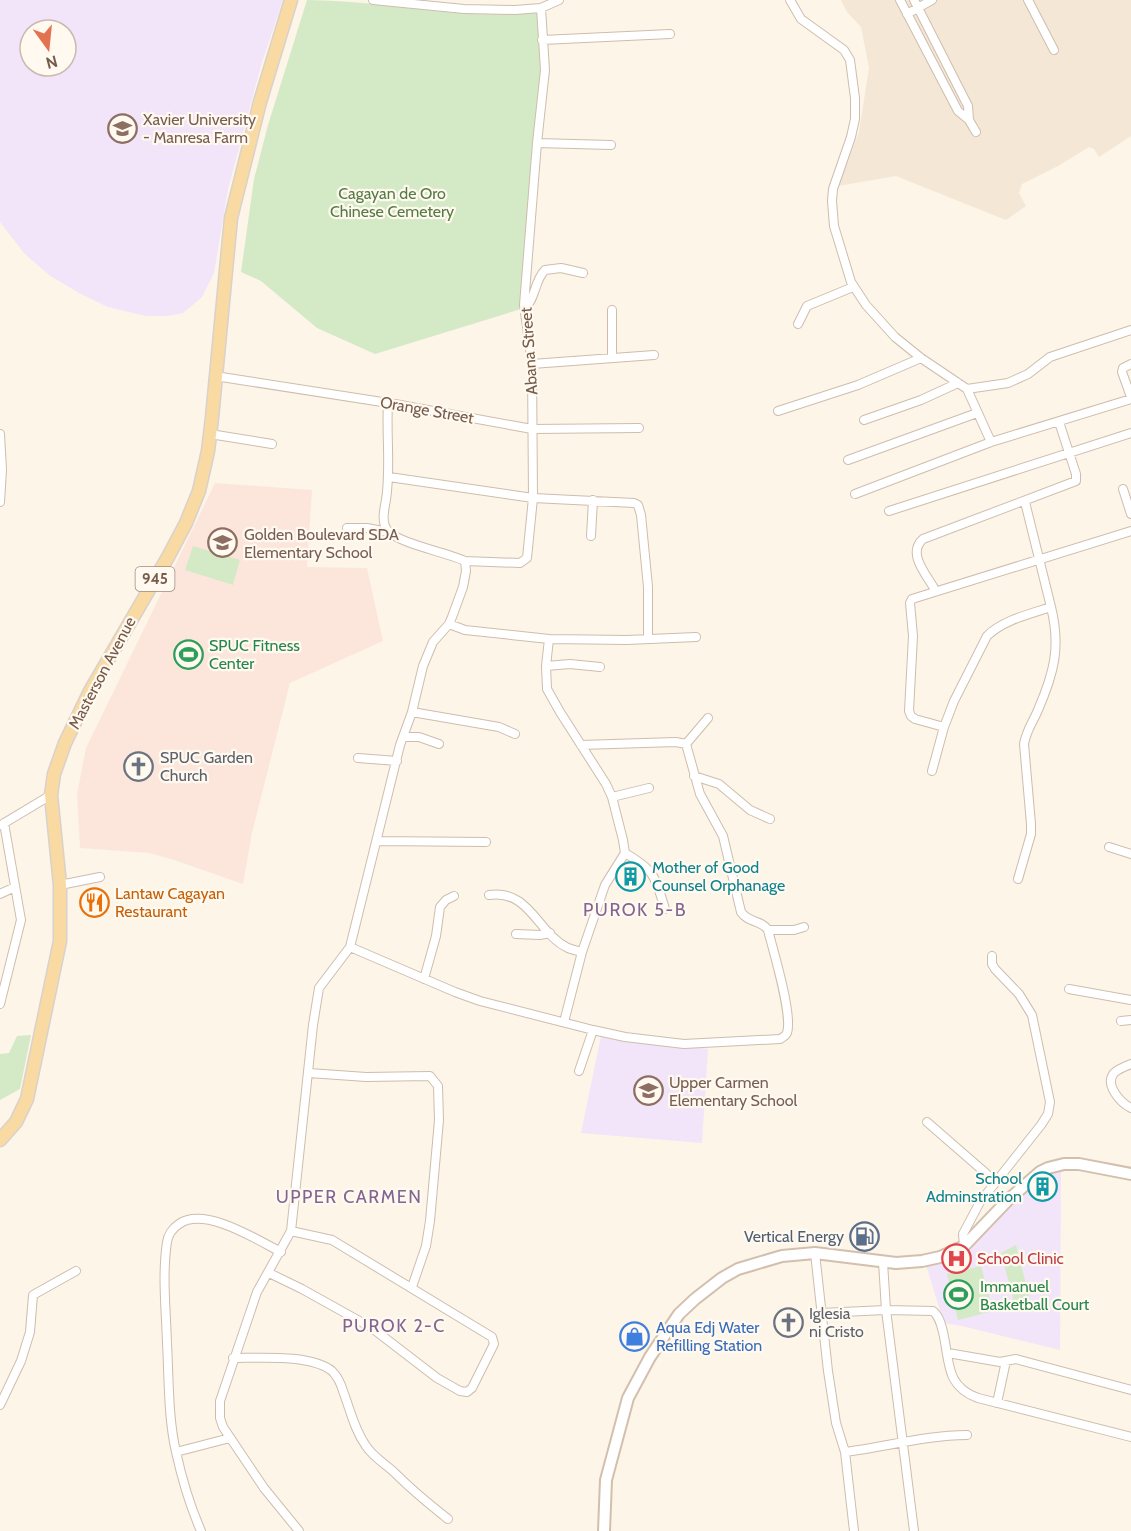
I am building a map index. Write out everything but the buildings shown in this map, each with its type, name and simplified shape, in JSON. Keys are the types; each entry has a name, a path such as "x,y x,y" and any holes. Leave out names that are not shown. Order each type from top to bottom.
{"main road":[{"name":"Masterson Avenue","path":"0,1140 16,1122 27,1099 60,941 60,885 51,795 60,756 90,691 186,523 199,491 210,434 231,218 260,102 291,0"},
{"path":"604,1531 606,1480 628,1398 650,1357 680,1314 708,1288 738,1269 782,1256 815,1253 883,1262 922,1261 947,1254 964,1246 1008,1200 1040,1172 1048,1168 1064,1164 1079,1164 1131,1174"}],"street":[{"path":"373,0 464,9 515,10 541,8 559,0"},
{"path":"514,0 515,10"},
{"path":"790,0 801,19 844,50 850,60 855,119 833,189 832,201 838,245 853,288 895,337 921,358 967,389 991,442"},
{"path":"900,0 958,111 969,120 976,132"},
{"path":"907,14 916,4 932,0"},
{"path":"1028,0 1054,50"},
{"path":"916,4 969,106 969,120"},
{"name":"Abana Street","path":"465,561 524,562 527,558 533,498 532,364 525,308 537,143 545,70 541,8"},
{"path":"542,40 670,34"},
{"path":"537,143 611,145"},
{"path":"525,308 531,301 536,283 545,270 561,268 583,273"},
{"path":"798,324 807,306 853,288"},
{"path":"612,310 612,358"},
{"path":"967,389 1008,382 1028,374 1050,357 1131,330"},
{"path":"532,364 654,355"},
{"path":"778,411 858,386 921,358"},
{"path":"855,494 991,442 1131,398 1122,372 1123,368 1131,364"},
{"name":"Orange Street","path":"216,376 388,403 532,429 639,428"},
{"path":"864,420 921,400 958,383"},
{"path":"388,403 390,477 384,514 388,532"},
{"path":"849,460 977,413"},
{"path":"935,590 930,578 922,572 916,550 922,539 1076,481 1076,474 1059,422"},
{"path":"889,511 1131,433"},
{"path":"0,434 2,470 0,502"},
{"path":"210,434 272,444"},
{"path":"390,477 533,498 634,503 640,508 648,587 648,639"},
{"path":"1124,489 1131,514"},
{"path":"591,536 593,500"},
{"path":"1018,879 1031,824 1025,735 1043,700 1055,656 1057,633 1025,502"},
{"path":"299,1531 284,1514 223,1427 220,1409 223,1390 257,1292 291,1231 319,988 350,947 403,737 428,652 437,636 449,624 463,587 466,571 465,561 399,539 388,532 367,528 347,528"},
{"path":"944,727 915,719 909,711 913,636 911,600 935,590 952,587 1131,531"},
{"path":"932,771 944,727 987,636 1015,619 1051,607"},
{"path":"449,624 465,630 549,639 696,637"},
{"path":"549,639 546,666 547,689 581,746 601,774 612,797 625,853 605,885 582,952 564,1022"},
{"path":"546,666 578,664 600,667"},
{"path":"411,712 499,727 514,734"},
{"path":"686,744 708,718"},
{"path":"403,737 419,737 438,744"},
{"path":"581,746 676,742 686,744"},
{"path":"350,947 480,1001 625,1037 684,1044 780,1039 787,1032 786,1008 768,930 764,924 750,920 741,912 723,836 700,794 686,744"},
{"path":"358,758 397,761"},
{"path":"694,776 719,784 750,810 770,819"},
{"path":"612,797 649,788"},
{"path":"0,1004 21,920 2,824 51,795"},
{"path":"377,841 486,842"},
{"path":"1109,847 1131,854"},
{"path":"625,853 650,870 665,909"},
{"path":"60,885 100,877"},
{"path":"0,894 15,887"},
{"path":"489,895 501,893 519,900 550,933 569,948 582,952"},
{"path":"424,979 436,936 440,907 454,896"},
{"path":"768,930 794,930 804,927"},
{"path":"516,934 550,933"},
{"path":"964,1246 964,1230 987,1192 1041,1125 1050,1102 1032,1015 1019,994 995,969 992,956"},
{"path":"1069,989 1131,1000"},
{"path":"1120,1021 1131,1020"},
{"path":"579,1071 593,1030"},
{"path":"1131,1064 1114,1072 1111,1079 1119,1099 1131,1108"},
{"path":"309,1073 366,1077 430,1076 438,1086 438,1120 430,1221 421,1263 412,1287"},
{"path":"927,1122 996,1182"},
{"path":"201,1531 194,1515 176,1452 170,1401 165,1288 167,1242 170,1234 180,1223 195,1218 231,1227 281,1252"},
{"path":"269,1273 372,1328 460,1392 466,1392 472,1388 494,1344 493,1339 412,1287 332,1240 291,1231"},
{"path":"815,1253 836,1424 845,1452 854,1531"},
{"path":"883,1262 886,1310 914,1531"},
{"path":"0,1405 21,1361 30,1332 33,1295 76,1271"},
{"path":"821,1313 886,1310 933,1311 939,1320 951,1374 957,1387 970,1395 997,1403 1131,1437"},
{"path":"948,1353 1000,1362 1016,1359 1131,1390"},
{"path":"233,1358 284,1359 314,1363 334,1373 343,1388 366,1447 407,1486 448,1519"},
{"path":"997,1403 1006,1361"},
{"path":"845,1452 903,1444 944,1435 967,1435"},
{"path":"176,1452 230,1438"}],"shaded area":[{"name":"Xavier University - Manresa Farm","path":"0,0 283,0 262,62 228,189 214,273 202,297 183,313 168,316 146,316 108,307 49,275 24,253 0,222"},
{"path":"841,0 1131,0 1131,136 1099,157 1094,149 1089,147 1022,184 1019,193 1026,206 1006,220 896,176 838,186 859,132 869,68 861,27 847,12"},
{"path":"215,483 312,490 307,567 367,568 383,641 290,683 252,833 243,884 149,853 80,848 77,794 86,748"},
{"name":"Upper Carmen Elementary School","path":"601,1036 708,1049 702,1143 581,1133"},
{"path":"1052,1170 1061,1172 1060,1350 944,1323 925,1262 965,1244 1030,1181"}],"green space":[{"name":"Cagayan de Oro Chinese Cemetery","path":"307,0 365,3 452,13 539,12 544,70 521,309 375,354 317,328 261,281 241,272 254,179 268,125"},
{"path":"193,546 240,560 233,585 185,570"},
{"path":"31,1035 20,1089 0,1100 0,1054 9,1053 17,1036"},
{"path":"1016,1245 1029,1296 1022,1308 1016,1309 1001,1253"},
{"path":"981,1266 993,1311 958,1320 947,1274"}],"place":[{"name":"Xavier University - Manresa Farm","path":"122,128"},
{"name":"Golden Boulevard SDA Elementary School","path":"223,543"},
{"name":"SPUC Fitness Center","path":"188,654"},
{"name":"SPUC Garden Church","path":"139,766"},
{"name":"Mother of Good Counsel Orphanage","path":"631,876"},
{"name":"Lantaw Cagayan Restaurant","path":"94,902"},
{"name":"Upper Carmen Elementary School","path":"648,1091"},
{"name":"School Adminstration","path":"1043,1187"},
{"name":"Vertical Energy","path":"865,1236"},
{"name":"School Clinic","path":"956,1258"},
{"name":"Immanuel Basketball Court","path":"959,1295"},
{"name":"Iglesia ni Cristo","path":"788,1322"},
{"name":"Aqua Edj Water Refilling Station","path":"635,1336"}],"district":[{"name":"PUROK 5-B","path":"635,910"},
{"name":"UPPER CARMEN","path":"349,1197"},
{"name":"PUROK 2-C","path":"394,1326"}]}
